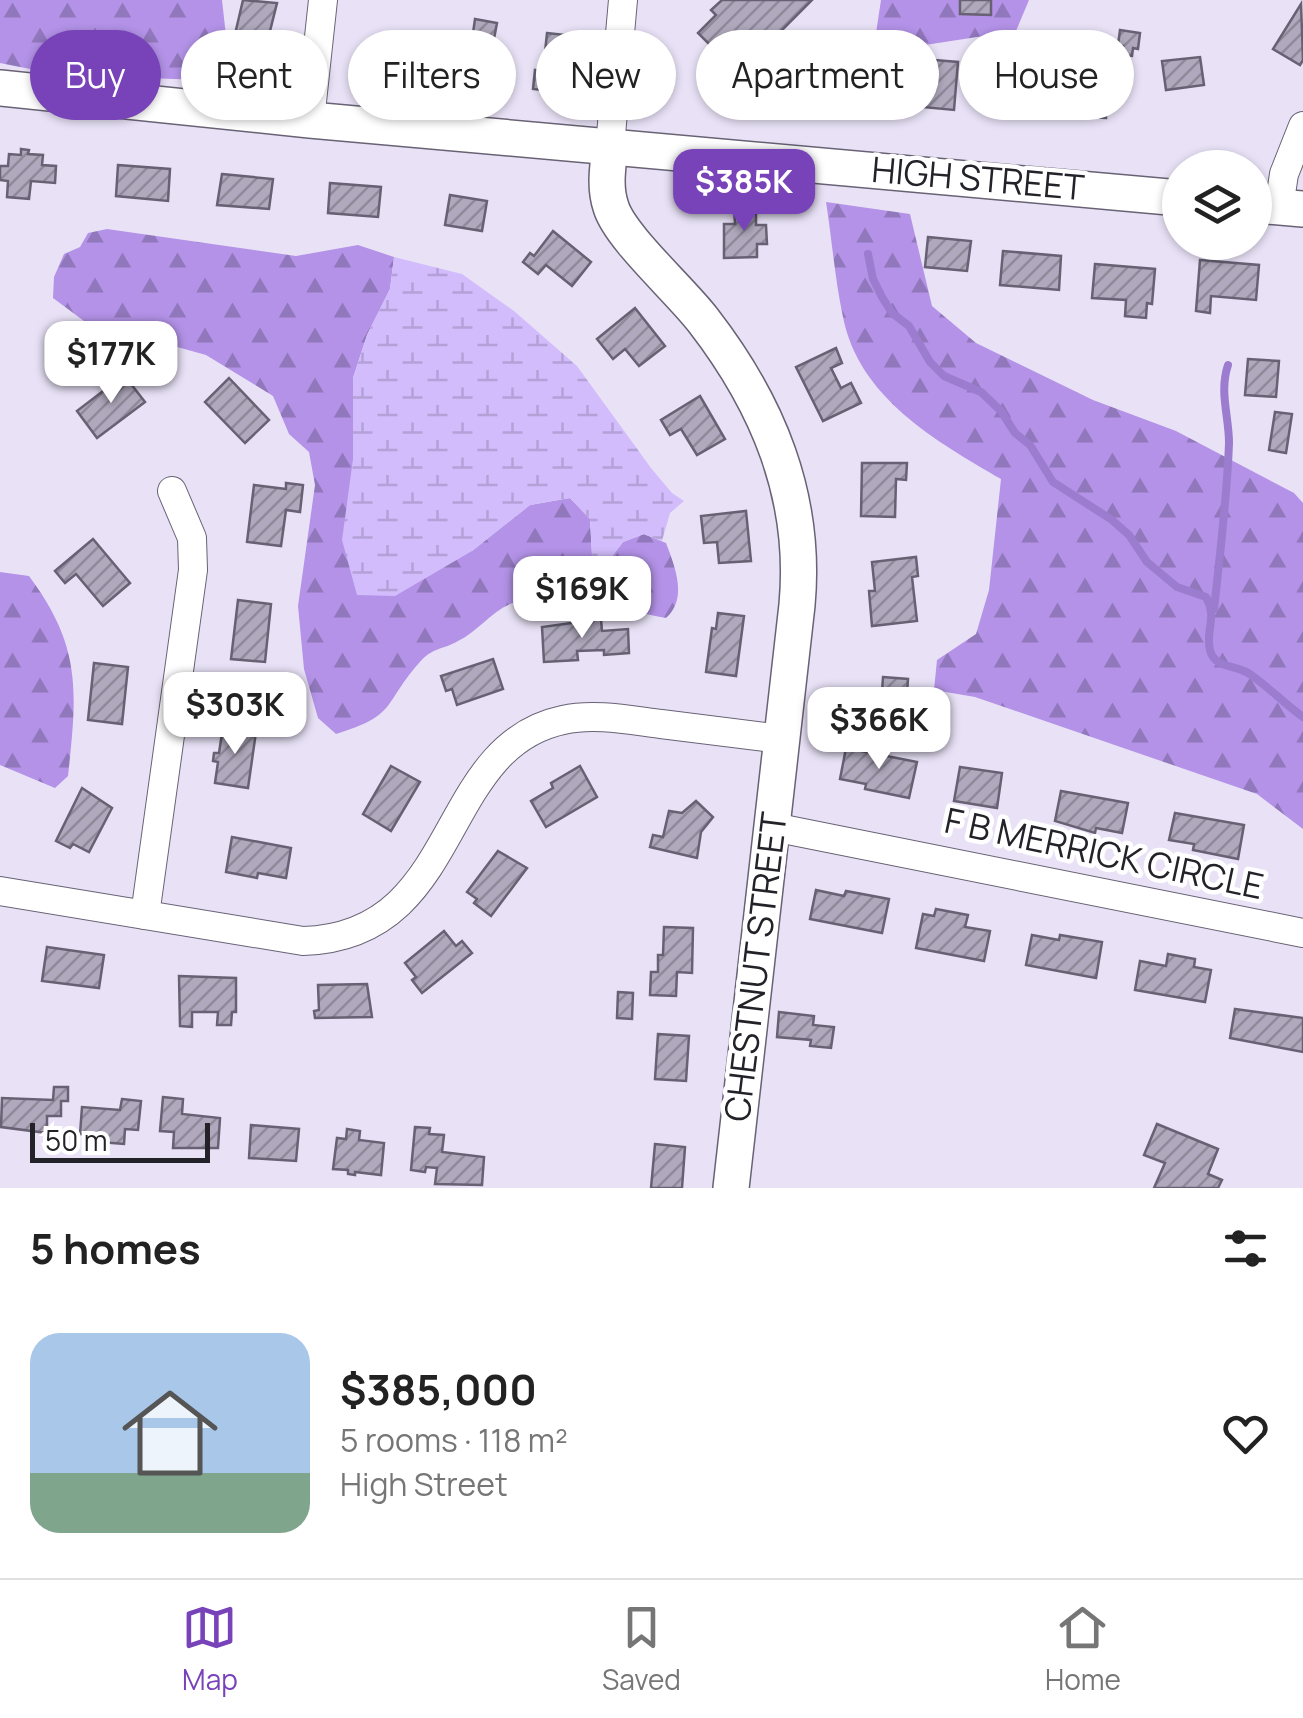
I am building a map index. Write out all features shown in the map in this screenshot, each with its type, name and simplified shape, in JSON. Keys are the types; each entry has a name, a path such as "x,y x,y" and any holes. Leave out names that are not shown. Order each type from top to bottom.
{"main road":[{"name":"HIGH STREET","path":"0,88 181,107"},
{"name":"HIGH STREET","path":"310,120 1162,196"},
{"name":"CHESTNUT STREET","path":"610,146 607,191 614,217 701,317 742,375 771,430 790,484 800,565 731,1188"}],"street":[{"path":"320,30 323,0"},
{"path":"610,146 623,0"},
{"path":"1279,207 1284,174 1303,126"},
{"path":"145,915 193,570 192,538 172,491"},
{"path":"0,891 304,941 334,938 388,915 410,895 474,790 505,752 532,731 563,720 631,720 782,739"},
{"name":"F B MERRICK CIRCLE","path":"773,827 1303,932"}],"green space":[{"path":"0,0 222,0 225,30 181,30 181,79 161,79 161,30 30,30 30,69 0,63"},
{"path":"881,0 1029,0 1016,30 959,30 959,40 939,43 939,30 876,30"},
{"path":"826,202 910,214 932,306 976,343 1093,400 1176,431 1294,493 1303,503 1303,829 1257,794 975,697 934,690 937,660 976,634 989,590 1001,479 904,414 865,371 843,317"},
{"path":"107,229 296,256 358,245 394,257 390,289 367,335 353,378 353,459 472,551 530,505 570,498 590,519 592,555 607,563 623,542 644,534 666,543 678,582 673,610 666,618 571,598 515,602 466,637 424,658 380,714 336,734 318,718 304,669 298,606 315,485 309,452 289,434 273,396 206,355 84,321 53,298 54,277 64,254 80,247 88,233"},
{"path":"394,257 462,274 514,311 577,366 651,468 684,501 670,513 662,541 643,534 623,542 607,563 592,555 590,519 570,498 530,505 472,551 395,596 357,595 342,540 353,459 353,378 367,335 390,289"},
{"path":"0,572 29,576 59,625 67,648 74,695 71,746 68,776 55,788 0,765"}],"building":[{"path":"243,0 277,3 270,30 236,30"},
{"path":"722,0 812,0 782,30 701,30 716,15 711,10"},
{"path":"960,0 991,0 991,15 960,14"},
{"path":"1301,4 1303,60 1300,65 1273,49"},
{"path":"475,19 497,23 496,30 473,30"},
{"path":"1134,32 1140,33 1138,49 1134,48"},
{"path":"1200,57 1204,85 1166,90 1162,61"},
{"path":"939,60 958,62 954,110 939,109"},
{"path":"21,149 43,155 42,165 56,166 55,183 31,181 29,199 7,197 8,181 0,180 0,166 8,166 9,154 21,155"},
{"path":"118,165 170,169 168,201 116,196"},
{"path":"222,174 273,179 269,209 217,205"},
{"path":"330,183 381,187 378,217 328,213"},
{"path":"450,195 487,201 482,231 445,225"},
{"path":"756,206 756,225 766,225 767,244 757,244 757,257 724,258 724,224 735,224 734,207"},
{"path":"553,231 591,262 572,286 546,265 538,274 523,262 530,253 534,256"},
{"path":"928,237 971,241 967,271 925,267"},
{"path":"1003,251 1061,256 1059,290 1000,285"},
{"path":"1200,260 1259,265 1256,300 1211,296 1210,313 1196,311"},
{"path":"1095,264 1155,269 1152,304 1147,303 1146,318 1125,316 1126,300 1092,298"},
{"path":"635,308 665,346 639,366 625,349 613,359 597,339"},
{"path":"836,348 842,363 831,368 841,388 851,383 861,403 823,421 796,367"},
{"path":"1248,359 1279,361 1276,397 1245,395"},
{"path":"124,375 145,402 97,438 77,411"},
{"path":"229,378 269,420 245,443 205,402"},
{"path":"700,396 725,439 697,455 681,429 670,435 661,420"},
{"path":"1275,412 1292,414 1286,453 1269,450"},
{"path":"862,463 907,463 906,480 896,479 895,517 861,516"},
{"path":"286,483 303,485 300,512 286,510 281,546 247,542 254,485 286,489"},
{"path":"746,511 751,561 719,563 717,542 704,543 701,516"},
{"path":"93,539 130,583 103,606 76,574 65,583 55,571"},
{"path":"916,557 918,576 912,577 917,621 872,626 872,562"},
{"path":"238,600 271,604 265,662 231,659"},
{"path":"718,613 744,616 736,676 706,672"},
{"path":"601,619 602,631 628,629 629,653 577,651 578,660 544,662 542,627"},
{"path":"493,659 503,689 457,705 452,689 446,691 441,676"},
{"path":"94,663 128,667 122,724 88,720"},
{"path":"883,677 908,679 907,694 882,692"},
{"path":"223,727 256,732 248,788 215,783 218,762 213,761 214,753 219,753"},
{"path":"846,748 917,762 909,798 865,789 866,784 840,779"},
{"path":"391,766 420,782 391,831 363,814"},
{"path":"580,766 597,797 546,827 531,801 553,788 551,783"},
{"path":"960,767 1002,773 997,808 954,801"},
{"path":"82,788 112,808 89,852 56,841"},
{"path":"1061,791 1128,803 1122,833 1096,828 1095,833 1055,821"},
{"path":"696,801 713,817 701,832 697,858 650,847 653,835 663,837 669,811 682,813"},
{"path":"1175,813 1244,825 1238,859 1193,850 1194,844 1169,840"},
{"path":"232,837 291,848 286,878 226,872"},
{"path":"498,851 527,868 491,916 467,892"},
{"path":"816,890 889,899 882,933 810,919"},
{"path":"936,909 968,915 965,927 990,931 984,961 916,948 923,914 934,916"},
{"path":"664,927 693,928 692,973 677,972 676,996 650,995 651,972 658,972 658,955 663,955"},
{"path":"444,931 456,946 462,941 472,953 422,993 405,963"},
{"path":"1032,935 1102,942 1096,978 1026,965"},
{"path":"47,947 104,955 99,988 42,981"},
{"path":"1168,954 1195,959 1194,967 1211,970 1205,1002 1135,990 1140,961 1166,966"},
{"path":"179,976 236,978 236,1012 232,1012 231,1025 217,1025 218,1012 192,1012 192,1027 180,1026"},
{"path":"367,984 372,1017 315,1018 314,1011 319,1010 318,985"},
{"path":"618,992 633,993 632,1019 617,1018"},
{"path":"1235,1009 1303,1018 1303,1052 1230,1038"},
{"path":"779,1012 814,1016 813,1025 834,1027 831,1048 810,1046 811,1040 777,1037"},
{"path":"658,1034 689,1036 686,1081 655,1079"},
{"path":"54,1087 68,1087 68,1101 61,1101 61,1116 47,1116 47,1133 1,1127 2,1098 53,1100"},
{"path":"163,1097 183,1099 182,1114 220,1118 218,1148 173,1148 174,1132 160,1131"},
{"path":"122,1099 141,1101 138,1130 125,1129 124,1144 100,1142 100,1135 80,1134 82,1107 120,1110"},
{"path":"1157,1124 1218,1149 1208,1174 1222,1180 1218,1188 1154,1188 1165,1163 1144,1155"},
{"path":"251,1125 299,1129 296,1161 249,1158"},
{"path":"415,1127 430,1128 429,1134 444,1135 442,1152 484,1157 482,1185 435,1184 437,1168 426,1167 425,1172 411,1170"},
{"path":"347,1129 360,1131 359,1140 384,1143 381,1175 355,1175 333,1169 337,1138 346,1139"},
{"path":"655,1144 685,1147 682,1188 651,1188"}],"waterway":[{"path":"868,254 882,297 892,313 909,326 930,362 944,376 981,392 1001,411 1015,433 1030,445 1053,482 1112,520 1129,535 1147,562 1177,587 1206,597 1211,611 1212,656 1254,677 1303,717"},
{"path":"1214,609 1228,464 1224,394 1228,365"}]}
